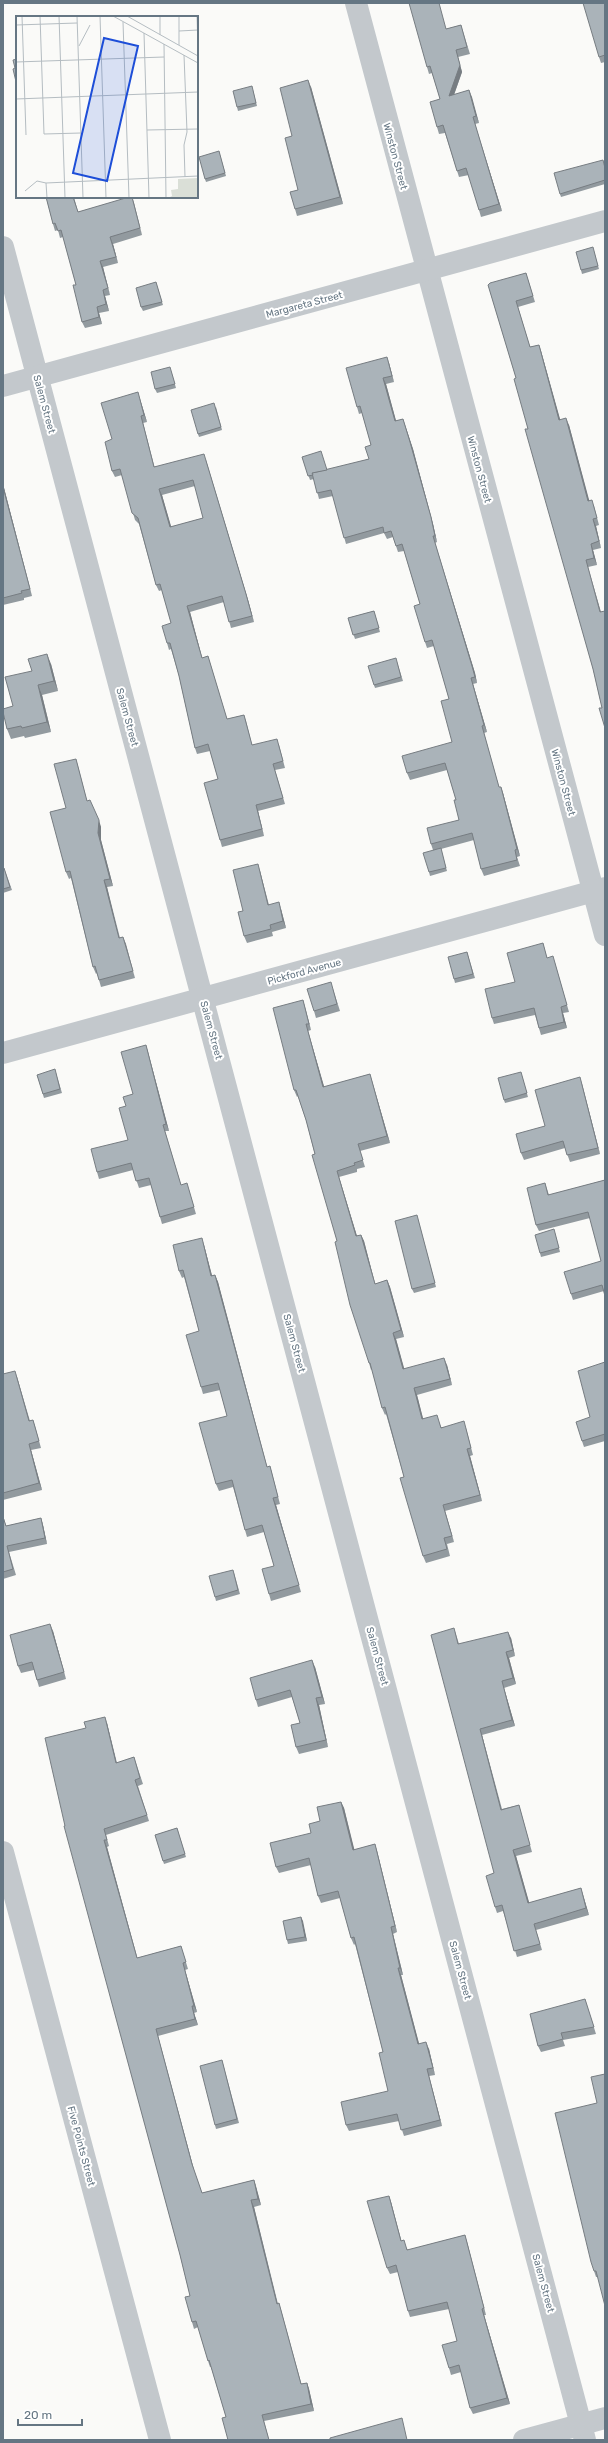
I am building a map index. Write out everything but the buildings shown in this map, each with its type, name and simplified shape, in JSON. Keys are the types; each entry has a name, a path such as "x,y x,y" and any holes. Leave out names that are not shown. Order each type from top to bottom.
{"street":[{"name":"Winston Street","path":"356,3 427,270 599,889 605,935"},
{"name":"Margareta Street","path":"3,386 605,221"},
{"name":"Salem Street","path":"3,247 204,998 583,2432"},
{"name":"Pickford Avenue","path":"3,1053 599,889"},
{"name":"Five Points Street","path":"3,1852 160,2440"},
{"path":"524,2440 583,2432 605,2418"}]}
